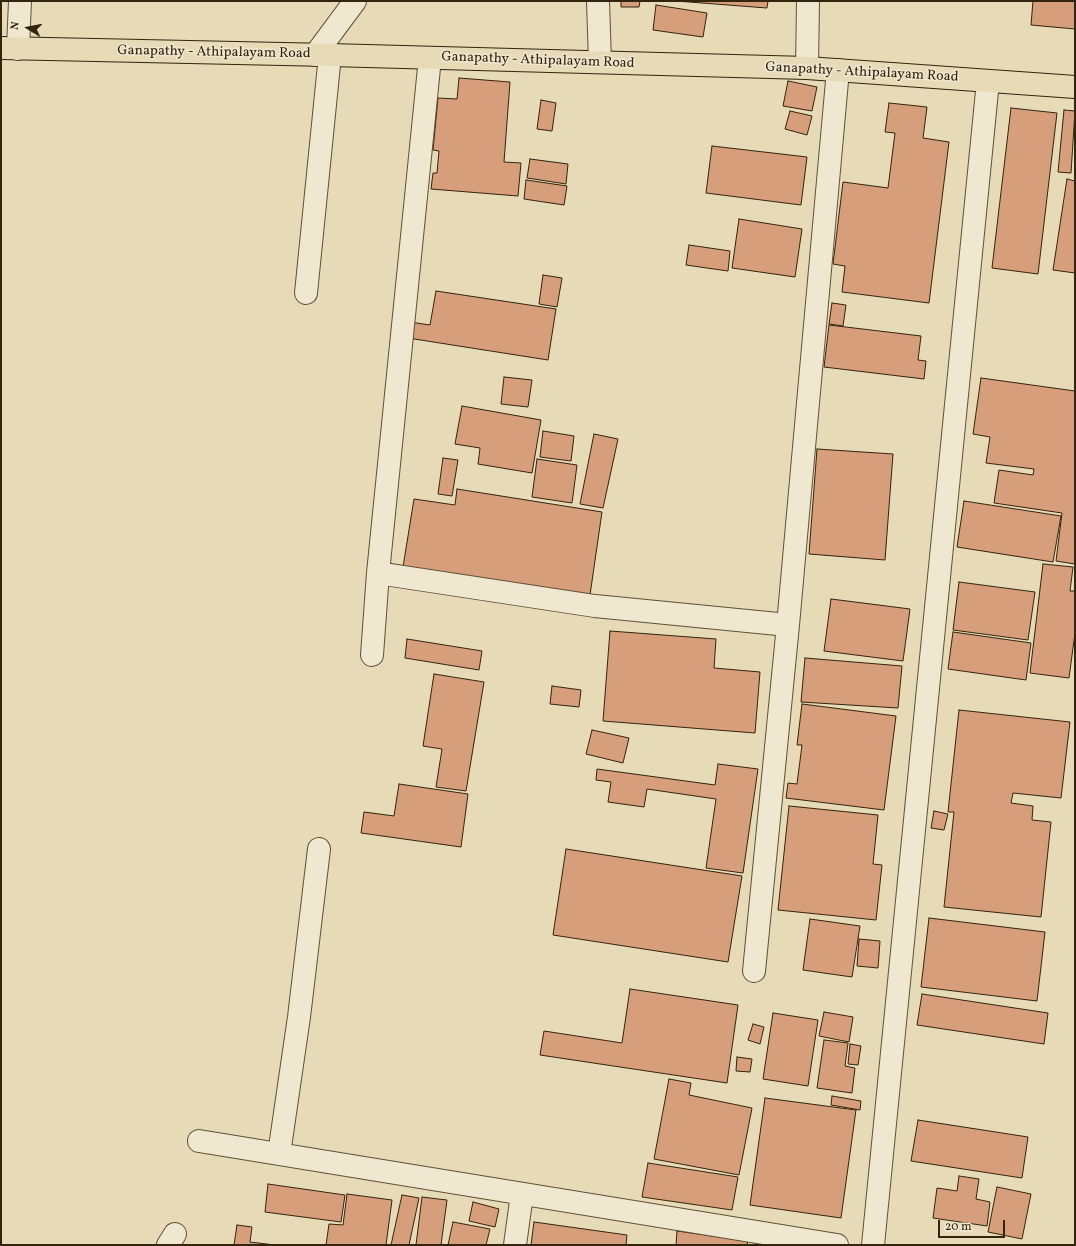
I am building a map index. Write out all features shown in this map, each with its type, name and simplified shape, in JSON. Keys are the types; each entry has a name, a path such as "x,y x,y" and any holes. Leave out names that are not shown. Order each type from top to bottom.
{"main road":[{"name":"Ganapathy - Athipalayam Road","path":"10,48 807,68 1075,87"}],"street":[{"path":"10,48 20,1"},
{"path":"306,293 323,55 355,1"},
{"path":"598,1 600,62"},
{"path":"807,68 808,1"},
{"path":"372,655 378,573 430,58"},
{"path":"754,971 788,625 838,70"},
{"path":"873,1245 988,81"},
{"path":"378,573 595,606 788,625"},
{"path":"279,1154 299,1017 318,849"},
{"path":"199,1141 837,1245"},
{"path":"515,1245 522,1194"}],"building":[{"path":"621,1 640,1 639,7 621,7"},
{"path":"676,1 768,1 767,8"},
{"path":"1033,1 1075,1 1075,29 1031,25"},
{"path":"656,5 707,13 703,37 653,30"},
{"path":"459,78 510,82 504,162 521,163 518,196 431,189 433,173 437,173 439,151 433,150 438,98 457,99"},
{"path":"788,81 817,87 812,111 783,106"},
{"path":"541,100 556,103 552,131 537,129"},
{"path":"889,103 927,107 923,138 949,142 929,303 842,292 845,266 833,264 843,182 888,188 895,133 885,132"},
{"path":"1011,108 1057,113 1038,274 992,268"},
{"path":"1064,110 1075,111 1071,173 1058,172"},
{"path":"790,111 812,116 807,135 785,129"},
{"path":"712,146 807,157 801,205 706,193"},
{"path":"530,159 568,164 566,184 527,178"},
{"path":"1067,179 1075,181 1075,273 1053,270"},
{"path":"526,180 567,186 564,205 524,199"},
{"path":"739,219 802,229 795,277 732,268"},
{"path":"689,245 730,251 728,271 686,265"},
{"path":"543,275 562,278 557,307 539,304"},
{"path":"436,291 556,309 548,360 408,338 410,322 430,325"},
{"path":"832,303 846,305 843,326 829,324"},
{"path":"829,325 921,336 918,360 926,361 924,379 824,367"},
{"path":"504,377 532,380 528,407 501,404"},
{"path":"981,378 1075,391 1075,564 1056,561 1062,513 994,503 999,470 1033,475 1034,469 986,463 990,437 973,434"},
{"path":"462,406 541,420 532,473 478,464 480,448 455,444"},
{"path":"543,431 574,436 571,461 540,457"},
{"path":"594,434 618,439 603,508 580,504"},
{"path":"817,449 893,454 885,560 809,554"},
{"path":"443,458 458,460 452,496 438,494"},
{"path":"537,459 577,465 572,503 532,497"},
{"path":"457,489 602,512 590,595 403,567 414,499 455,505"},
{"path":"964,501 1061,516 1053,562 957,547"},
{"path":"1043,564 1073,567 1070,591 1075,591 1075,633 1069,678 1030,673"},
{"path":"959,582 1035,592 1028,640 953,630"},
{"path":"831,599 910,609 903,661 824,651"},
{"path":"610,631 716,639 714,668 760,672 755,733 603,721"},
{"path":"953,632 1031,643 1026,680 948,669"},
{"path":"407,639 482,651 479,670 405,658"},
{"path":"805,658 902,666 898,708 801,702"},
{"path":"434,674 484,682 466,791 436,787 442,749 423,746"},
{"path":"552,686 581,690 579,707 550,704"},
{"path":"802,704 896,716 884,810 786,798 788,783 797,784 802,745 797,745"},
{"path":"959,710 1070,722 1061,798 1013,793 1011,803 1033,806 1032,820 1051,822 1041,917 944,907 954,812 948,812"},
{"path":"592,730 629,738 623,763 586,754"},
{"path":"718,764 758,769 743,873 706,868 716,799 647,789 644,807 608,802 611,782 596,780 597,769 715,785"},
{"path":"399,784 468,794 461,847 361,833 364,812 394,816"},
{"path":"789,806 878,815 873,864 882,865 876,920 778,910"},
{"path":"934,811 948,814 944,830 931,828"},
{"path":"566,849 742,876 728,962 553,935"},
{"path":"929,918 1045,932 1037,1001 921,987"},
{"path":"810,919 860,926 852,977 803,970"},
{"path":"859,939 880,941 878,968 857,966"},
{"path":"630,989 738,1005 727,1083 540,1055 544,1031 622,1043"},
{"path":"922,994 1048,1013 1044,1044 917,1025"},
{"path":"824,1012 853,1017 849,1042 819,1036"},
{"path":"773,1013 818,1020 808,1086 763,1079"},
{"path":"753,1024 764,1027 760,1044 748,1040"},
{"path":"824,1040 848,1043 845,1066 855,1068 852,1093 817,1088"},
{"path":"850,1044 861,1046 858,1065 848,1064"},
{"path":"737,1057 752,1059 750,1072 736,1071"},
{"path":"669,1079 691,1083 689,1095 752,1108 739,1175 654,1159"},
{"path":"832,1096 861,1101 860,1110 831,1105"},
{"path":"765,1098 856,1110 841,1218 750,1205"},
{"path":"918,1120 1028,1137 1022,1178 911,1161"},
{"path":"648,1163 738,1177 732,1210 642,1197"},
{"path":"959,1176 979,1179 976,1199 990,1202 987,1226 933,1218 937,1188 957,1191"},
{"path":"268,1184 345,1195 341,1222 265,1212"},
{"path":"997,1187 1031,1194 1022,1239 988,1232"},
{"path":"347,1194 392,1200 386,1245 326,1245 329,1224 343,1225"},
{"path":"402,1195 419,1198 409,1245 391,1245"},
{"path":"422,1197 447,1200 441,1245 416,1245"},
{"path":"473,1202 499,1209 495,1227 469,1221"},
{"path":"453,1222 490,1229 486,1245 448,1245"},
{"path":"534,1222 627,1235 626,1245 531,1245"},
{"path":"237,1225 252,1227 250,1242 275,1245 234,1245"},
{"path":"677,1231 748,1241 747,1245 676,1245"}]}
